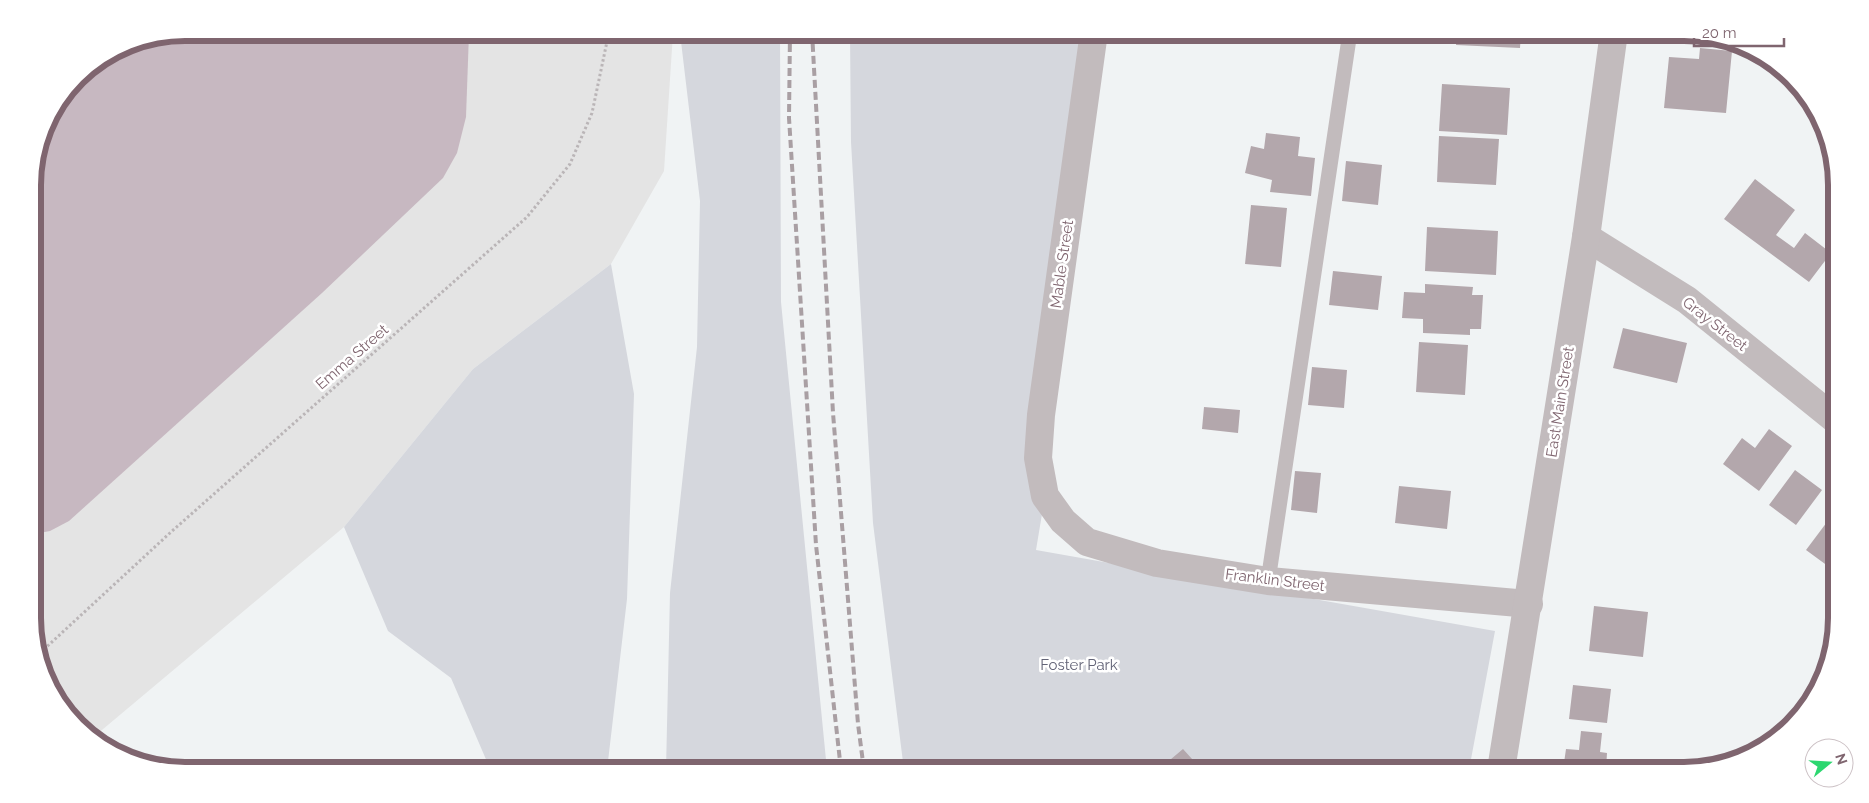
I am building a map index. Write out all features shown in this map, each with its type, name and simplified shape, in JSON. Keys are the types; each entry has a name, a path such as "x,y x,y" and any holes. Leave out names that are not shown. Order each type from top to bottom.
{"street":[{"name":"Mable Street","path":"1045,496 1038,458 1041,415 1093,41"},
{"name":"East Main Street","path":"1502,761 1586,237 1613,41"},
{"name":"Gray Street","path":"1586,237 1687,300 1828,414"},
{"name":"Franklin Street","path":"1045,496 1063,521 1087,542 1157,563 1268,581 1528,604"}],"lane":[{"path":"1268,581 1349,41"}],"path":[{"name":"Emma Street","path":"45,649 170,532 527,217 570,164 592,113 607,41"}],"shaded area":[{"path":"469,41 466,117 457,153 443,178 322,293 69,521 50,531 41,533 42,167 52,130 77,90 90,77 122,56 148,46 167,42"},
{"path":"672,41 664,171 611,264 473,369 344,527 99,733 83,720 61,690 52,673 46,655 41,618 42,167 52,130 71,98 90,77 113,61 139,49 167,42"}],"green space":[{"path":"681,41 780,41 781,302 826,762 666,762 670,593 697,347 700,201"},
{"name":"Foster Park","path":"850,41 1093,41 1045,496 1036,550 1495,631 1471,761 903,762 873,523 851,142"},
{"path":"611,264 634,394 627,599 608,762 487,762 451,678 388,631 344,527 473,369"}],"building":[{"path":"1456,41 1520,41 1520,48 1456,45"},
{"path":"1700,48 1732,51 1726,113 1664,108 1669,57 1699,59"},
{"path":"1442,84 1510,88 1507,135 1439,131"},
{"path":"1266,133 1300,137 1298,156 1315,158 1311,196 1270,192 1272,180 1245,173 1251,146 1264,149"},
{"path":"1439,136 1499,139 1496,185 1437,182"},
{"path":"1346,161 1382,165 1378,205 1342,201"},
{"path":"1755,179 1795,210 1776,235 1794,248 1805,233 1828,251 1828,257 1809,282 1724,219"},
{"path":"1251,205 1287,208 1281,267 1245,264"},
{"path":"1427,227 1498,231 1496,275 1425,271"},
{"path":"1333,271 1382,276 1378,310 1329,305"},
{"path":"1425,284 1473,287 1472,295 1483,295 1481,329 1470,329 1470,335 1423,333 1423,319 1402,318 1404,292 1425,293"},
{"path":"1623,328 1687,343 1677,383 1613,368"},
{"path":"1419,342 1468,345 1465,395 1416,392"},
{"path":"1312,367 1347,370 1344,408 1308,405"},
{"path":"1204,407 1240,410 1238,433 1202,429"},
{"path":"1769,429 1792,446 1759,491 1723,464 1742,438 1755,448"},
{"path":"1795,470 1822,490 1796,525 1769,505"},
{"path":"1295,471 1321,473 1317,513 1291,510"},
{"path":"1399,486 1451,491 1447,529 1395,523"},
{"path":"1828,521 1828,566 1806,550"},
{"path":"1594,606 1648,612 1643,657 1589,651"},
{"path":"1573,685 1611,689 1607,723 1569,719"},
{"path":"1581,731 1602,733 1600,752 1607,753 1607,761 1564,761 1566,749 1579,750"},
{"path":"1183,749 1194,761 1168,761"}],"railway":[{"path":"790,41 789,118 816,545 840,762"},
{"path":"812,41 833,413 858,724 863,762"}]}
